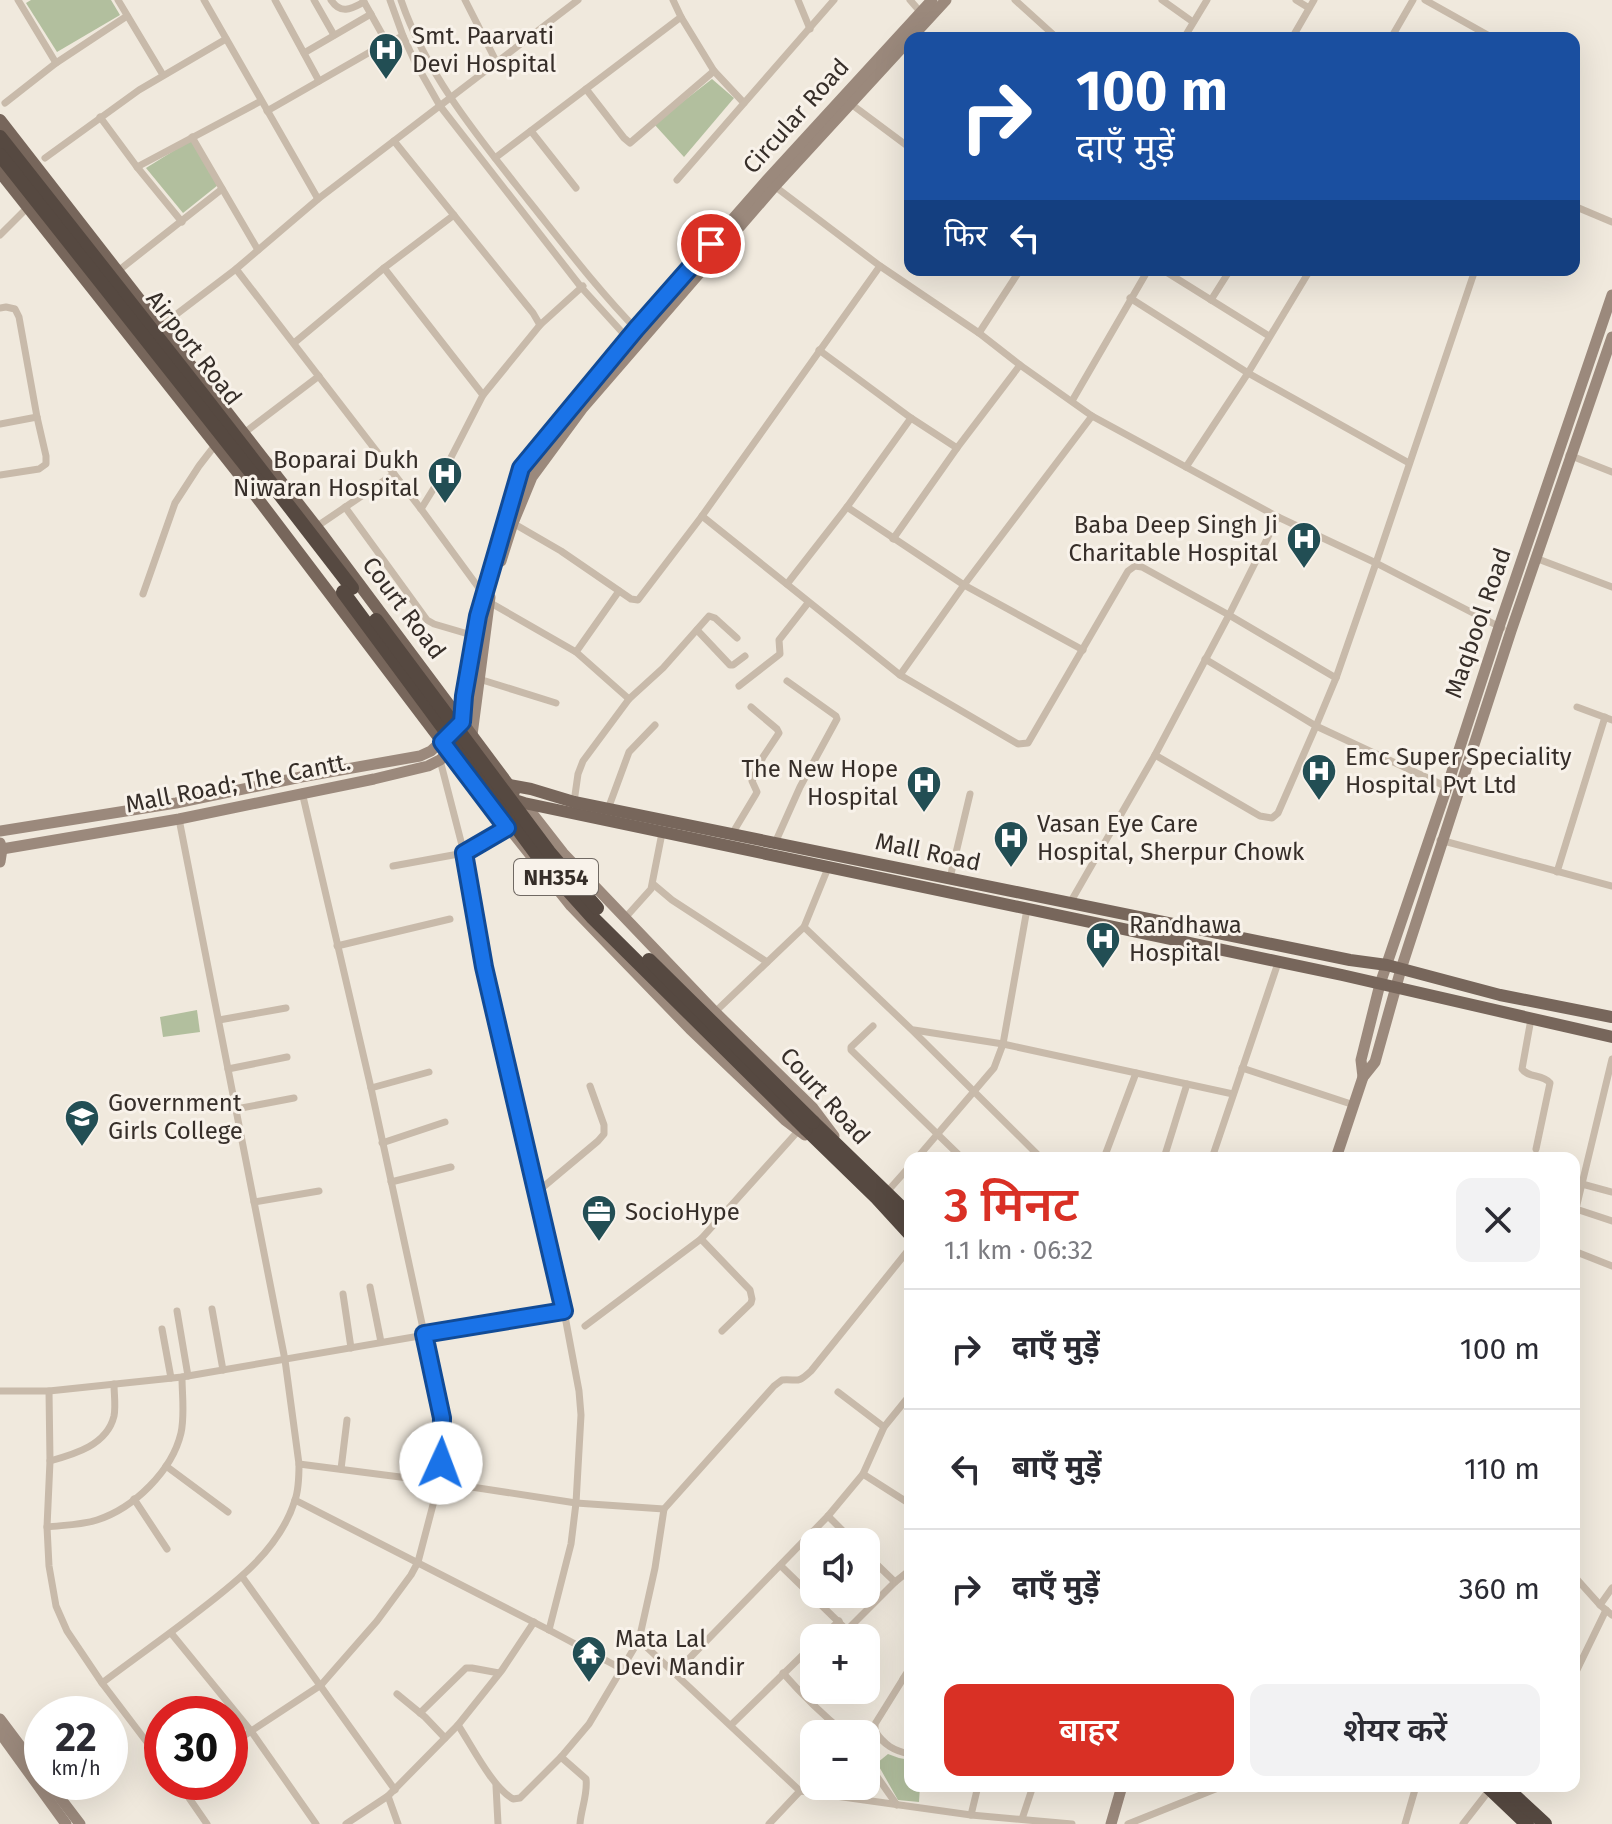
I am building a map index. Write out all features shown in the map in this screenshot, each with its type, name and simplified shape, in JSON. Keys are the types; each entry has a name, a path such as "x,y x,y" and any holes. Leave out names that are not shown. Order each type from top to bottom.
{"highway":[{"name":"Airport Road","path":"0,137 200,391 348,590"},
{"name":"Airport Road","path":"0,155 348,590"},
{"name":"NH354","path":"348,590 540,859 593,918 904,1227"},
{"name":"NH354","path":"806,1127 862,1171 904,1210"},
{"path":"1502,1792 1527,1824"},
{"path":"1504,1792 1545,1824"}],"main road":[{"name":"Court Road","path":"0,120 244,433 524,803"},
{"name":"Court Road","path":"0,172 216,444 443,751 477,788"},
{"name":"Mall Road","path":"509,785 608,809 1387,965 1500,995 1612,1017"},
{"name":"Mall Road","path":"477,788 524,803 1395,987 1612,1037"}],"street":[{"path":"118,0 163,75"},
{"path":"204,0 318,199"},
{"path":"275,0 319,81"},
{"path":"314,0 334,35"},
{"path":"331,0 343,10 364,1 387,43"},
{"path":"390,0 415,62 440,106 581,287 632,343"},
{"path":"401,0 420,47 451,97 591,280 640,332"},
{"path":"161,326 236,269 318,199 578,0"},
{"path":"673,0 714,71 744,103"},
{"path":"798,0 810,29"},
{"path":"677,180 834,0"},
{"path":"910,0 924,16"},
{"path":"1015,0 1050,32"},
{"path":"1162,0 1193,22"},
{"path":"1187,32 1207,0"},
{"path":"1296,0 1309,8"},
{"path":"1295,32 1314,0"},
{"path":"1394,32 1413,0"},
{"path":"1425,0 1482,32"},
{"path":"22,1 56,63"},
{"path":"468,1 496,61"},
{"name":"Circular Road","path":"909,32 936,2"},
{"path":"304,53 371,14"},
{"path":"5,103 56,63 127,16"},
{"name":"Circular Road","path":"914,32 924,16"},
{"path":"495,158 681,17"},
{"path":"267,111 403,36"},
{"name":"Circular Road","path":"462,722 475,636 521,468 771,183 904,38"},
{"path":"45,158 163,75 226,39"},
{"name":"Circular Road","path":"771,183 851,104 904,45"},
{"path":"586,89 630,143 714,71"},
{"path":"137,167 261,101"},
{"path":"851,104 904,144"},
{"path":"100,117 182,222"},
{"path":"531,131 576,188"},
{"path":"192,137 258,250"},
{"path":"394,141 540,325"},
{"path":"771,183 880,266 979,333 1092,416 1278,517 1511,631"},
{"path":"118,271 222,189"},
{"path":"0,235 27,208"},
{"path":"1580,209 1612,222"},
{"path":"294,343 454,215"},
{"path":"509,520 631,599 640,598 880,266"},
{"path":"384,268 483,395"},
{"path":"236,269 487,599 576,652 629,699"},
{"path":"979,333 1016,276"},
{"path":"1072,401 1144,276"},
{"path":"1173,276 1269,336"},
{"path":"1211,300 1226,276"},
{"path":"1186,467 1306,276"},
{"path":"1155,755 1260,816 1272,818 1278,813 1336,678 1473,276"},
{"path":"421,509 483,395 540,325 591,280"},
{"name":"Maqbool Road","path":"1380,984 1612,295"},
{"path":"1130,298 1248,373 1409,463"},
{"path":"0,308 15,309 19,317 46,456 46,464 39,469 0,475"},
{"name":"Maqbool Road","path":"1395,987 1511,631 1612,340"},
{"path":"819,350 957,448"},
{"path":"893,539 1020,365"},
{"path":"244,433 319,376"},
{"path":"900,675 1092,416"},
{"path":"0,424 37,417"},
{"path":"787,584 911,418"},
{"path":"143,594 175,503 216,444"},
{"path":"1559,451 1612,472"},
{"path":"316,527 394,474"},
{"path":"345,507 427,620 475,636"},
{"path":"847,507 964,585 1083,650"},
{"path":"702,516 900,675 1018,744 1028,743 1128,571 1135,566 1229,615 1336,678"},
{"path":"1070,903 1155,755 1278,517"},
{"path":"1538,559 1612,587"},
{"path":"576,652 619,591"},
{"name":"Circular Road","path":"472,735 487,599"},
{"path":"739,686 780,654 779,640 808,603"},
{"path":"574,802 583,761 629,699 663,668 707,617 712,616 737,638"},
{"path":"697,630 730,665 745,656"},
{"path":"1205,659 1316,726 1447,787"},
{"path":"479,679 556,703"},
{"path":"775,843 800,787 837,719 787,681"},
{"path":"732,834 757,792 752,781 779,733 751,707"},
{"path":"1557,872 1608,719 1577,707"},
{"name":"Mall Road; The Cantt.","path":"1,846 179,819 410,771 428,766 443,751 462,722"},
{"path":"608,809 629,752 655,725"},
{"name":"Mall Road; The Cantt.","path":"0,831 176,803 420,756 431,751 443,751 472,735"},
{"path":"443,751 484,967 564,1311 581,1415 571,1544 549,1630"},
{"name":"Court Road","path":"477,788 571,906 690,1029 785,1120 806,1127"},
{"path":"248,1733 321,1685 377,1621 418,1562 439,1482 443,1445 442,1418 371,1088 302,792"},
{"path":"950,878 970,794"},
{"name":"Court Road","path":"524,803 563,853 715,1012 813,1108 862,1171"},
{"path":"102,1683 243,1578 270,1546 295,1500 299,1479 285,1360 179,819"},
{"path":"393,866 464,853 507,828"},
{"path":"625,918 649,894 662,833"},
{"path":"1430,837 1612,886"},
{"path":"0,862 1,846"},
{"path":"715,1012 804,927 828,868"},
{"path":"653,884 672,900 767,962"},
{"path":"922,1152 994,1068 1003,1044 1027,909"},
{"path":"337,946 450,919"},
{"path":"804,927 1035,1152"},
{"path":"1214,1152 1278,963"},
{"path":"1363,1077 1361,1060 1380,984"},
{"path":"1338,1152 1363,1077 1375,1062 1395,987"},
{"path":"219,1020 286,1008"},
{"path":"1531,1019 1522,1069 1550,1083 1536,1149"},
{"path":"873,1026 850,1049 956,1152"},
{"path":"912,1030 1003,1044 1233,1094"},
{"path":"228,1069 287,1057"},
{"path":"1580,1192 1612,1059"},
{"path":"1242,1068 1354,1105"},
{"path":"371,1088 429,1072"},
{"path":"1106,1152 1136,1073"},
{"path":"1166,1152 1187,1084"},
{"path":"536,1193 604,1134 604,1125 590,1086"},
{"path":"236,1109 294,1098"},
{"path":"382,1143 445,1122"},
{"path":"585,1326 701,1239 806,1127"},
{"path":"391,1182 451,1167"},
{"path":"886,1193 904,1173"},
{"path":"1582,1184 1612,1192"},
{"path":"254,1202 319,1191"},
{"path":"1580,1214 1612,1221"},
{"path":"701,1239 752,1294 751,1303 722,1331"},
{"path":"1580,1253 1612,1266"},
{"path":"458,1725 496,1783 505,1795 513,1799 520,1798 561,1757 589,1724 639,1640 664,1509 778,1382 800,1380 811,1371 904,1255"},
{"path":"370,1287 381,1342"},
{"path":"343,1294 351,1348"},
{"path":"212,1309 223,1370"},
{"path":"47,1527 82,1524 108,1516 134,1499 172,1457 181,1433 185,1376 177,1311"},
{"path":"0,1391 49,1391 171,1378 564,1311"},
{"path":"162,1329 171,1378"},
{"path":"50,1461 75,1454 103,1435 114,1414 114,1384"},
{"path":"49,1391 47,1527 51,1587 60,1619 102,1683 144,1738"},
{"path":"838,1392 884,1427"},
{"path":"675,1673 828,1516 863,1474 884,1427 904,1402"},
{"path":"341,1469 347,1420"},
{"path":"299,1464 576,1503 664,1509"},
{"path":"166,1466 228,1512"},
{"path":"863,1474 904,1500"},
{"path":"134,1499 167,1549"},
{"path":"295,1500 622,1669"},
{"path":"828,1516 840,1528"},
{"path":"781,1566 842,1624"},
{"path":"880,1568 895,1582"},
{"path":"853,1624 904,1575"},
{"path":"243,1578 395,1790"},
{"path":"1580,1582 1606,1610"},
{"path":"1580,1664 1606,1610 1612,1588"},
{"path":"836,1624 839,1621"},
{"path":"346,1824 395,1790 458,1725 534,1622"},
{"path":"171,1633 251,1731 316,1824"},
{"path":"639,1640 800,1791 769,1824"},
{"path":"731,1725 800,1657"},
{"path":"420,1713 466,1668 499,1673"},
{"path":"783,1673 829,1720"},
{"path":"904,1684 875,1727 877,1735 889,1747 904,1752"},
{"path":"397,1694 445,1738"},
{"path":"0,1719 24,1751"},
{"path":"0,1733 66,1824"},
{"path":"561,1757 586,1779 580,1824"},
{"path":"880,1781 897,1805"},
{"path":"496,1783 498,1824"},
{"path":"971,1815 977,1792"},
{"path":"1022,1819 1031,1792"},
{"path":"1111,1824 1120,1792"},
{"path":"1118,1824 1127,1792"},
{"path":"1128,1824 1208,1792"},
{"path":"1405,1824 1414,1792"},
{"path":"1463,1824 1493,1792"},
{"path":"388,1796 398,1824"},
{"path":"62,1800 80,1824"},
{"path":"190,1800 207,1824"},
{"path":"862,1800 971,1815 1072,1824"}],"green space":[{"path":"31,0 111,0 120,15 57,52 26,3"},
{"path":"712,79 734,98 684,157 654,124"},
{"path":"191,140 218,185 183,213 146,168"},
{"path":"197,1010 200,1032 163,1037 160,1017"},
{"path":"888,1754 904,1759 904,1792 920,1792 919,1802 898,1800 880,1768 880,1761"}],"place":[{"name":"Smt. Paarvati Devi Hospital","path":"386,81"},
{"name":"Boparai Dukh Niwaran Hospital","path":"445,505"},
{"name":"Baba Deep Singh Ji Charitable Hospital","path":"1304,570"},
{"name":"Emc Super Speciality Hospital Pvt Ltd","path":"1319,802"},
{"name":"The New Hope Hospital","path":"924,814"},
{"name":"Vasan Eye Care Hospital, Sherpur Chowk","path":"1011,869"},
{"name":"Randhawa Hospital","path":"1103,970"},
{"name":"Government Girls College","path":"82,1148"},
{"name":"SocioHype","path":"599,1243"},
{"name":"Mata Lal Devi Mandir","path":"589,1684"}],"route":[{"path":"441,1463 442,1418 424,1334 564,1311 484,967 464,853 507,828 442,742 462,722 478,616 521,468 711,244"}]}
